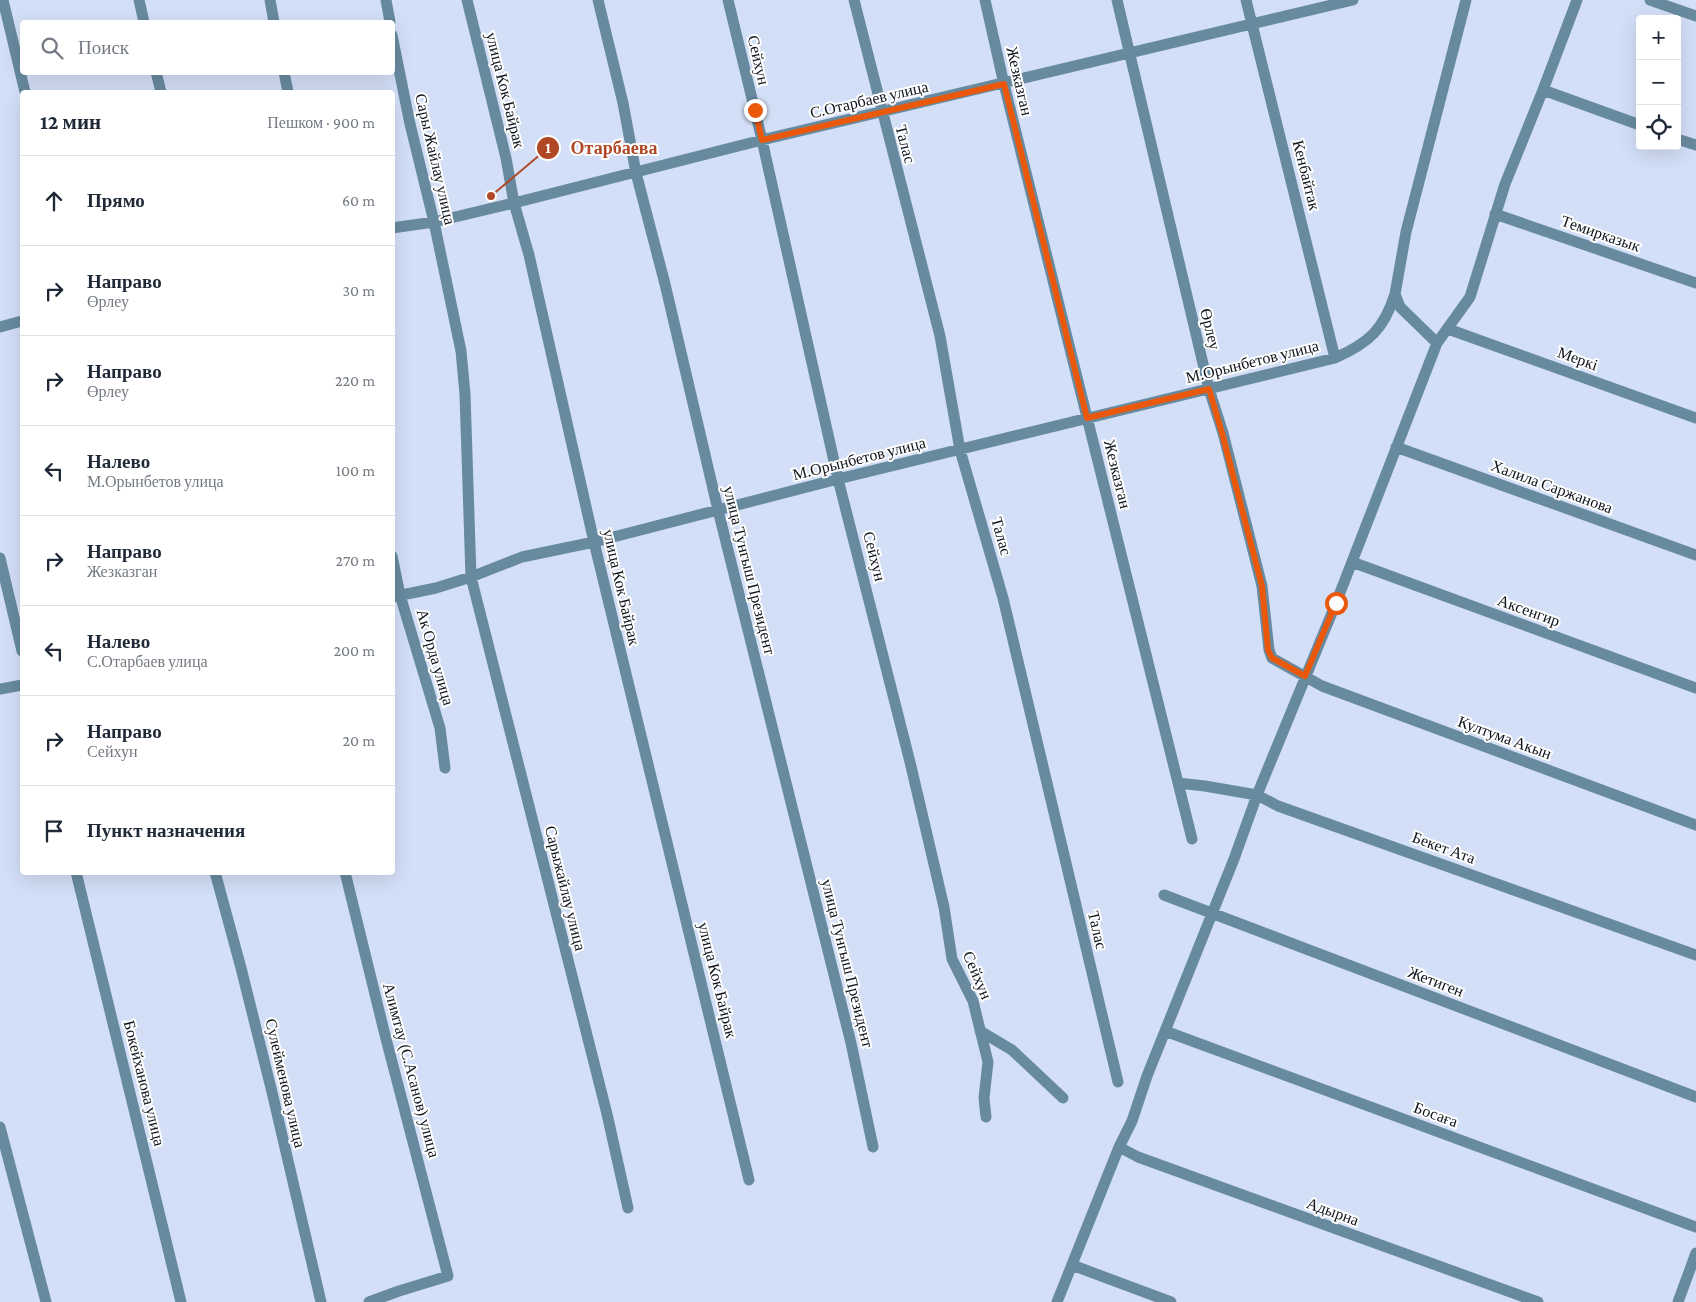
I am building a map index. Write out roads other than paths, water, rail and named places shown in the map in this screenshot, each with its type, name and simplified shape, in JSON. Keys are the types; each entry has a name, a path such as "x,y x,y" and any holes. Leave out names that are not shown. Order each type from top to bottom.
{"street":[{"path":"3,0 20,71"},
{"path":"139,0 144,20"},
{"path":"270,0 274,20"},
{"path":"386,0 390,20"},
{"name":"улица Кок Байрак","path":"467,0 506,158 514,203 529,255 594,542 749,1180"},
{"name":"улица Тунгыш Президент","path":"598,0 623,102 636,172 851,1043 873,1147"},
{"name":"Сейхун","path":"728,0 762,140 838,479 910,762 944,907 952,959 973,1001 988,1062 984,1098 986,1117"},
{"name":"Талас","path":"854,0 940,336 960,450 1003,598 1118,1082"},
{"name":"Жезказган","path":"985,0 1004,84 1192,839"},
{"name":"Өрлеу","path":"1117,0 1209,389 1262,586 1268,650 1272,658 1305,676"},
{"name":"Кенбайтак","path":"1246,0 1335,358"},
{"name":"С.Отарбаев улица","path":"395,228 434,222 514,203 762,140 1353,0"},
{"name":"М.Орынбетов улица","path":"396,596 436,588 471,577 522,557 594,542 838,479 1335,358 1355,349 1370,338 1381,326 1389,312 1395,294 1406,232 1466,0"},
{"path":"1057,1302 1119,1147 1132,1121 1257,795 1352,562 1437,343 1470,297 1505,184 1577,0"},
{"path":"1650,0 1696,16"},
{"name":"Сары Жайлау улица","path":"395,50 461,351 465,394 471,577"},
{"path":"21,75 25,90"},
{"path":"157,75 160,90"},
{"path":"285,75 288,90"},
{"path":"1543,90 1636,124"},
{"path":"1681,140 1696,145"},
{"name":"Темирказык","path":"1495,214 1696,283"},
{"path":"1395,294 1400,307 1437,343"},
{"path":"0,327 20,322"},
{"name":"Меркі","path":"1448,328 1696,418"},
{"name":"Халила Саржанова","path":"1396,447 1696,555"},
{"path":"0,558 20,641"},
{"name":"Аксенгир","path":"1352,562 1696,688"},
{"name":"Сарыжайлау улица","path":"471,577 607,1114 628,1208"},
{"name":"Ак Орда улица","path":"396,596 440,728 445,768"},
{"name":"Култума Акын","path":"1305,676 1322,686 1696,825"},
{"path":"0,689 20,685"},
{"name":"Бекет Ата","path":"1178,783 1257,795 1288,809 1696,955"},
{"name":"Бокейханова улица","path":"77,875 182,1302"},
{"name":"Сулейменова улица","path":"216,875 272,1092 321,1302"},
{"name":"Алимтау (С.Асанов) улица","path":"346,875 448,1276 369,1302"},
{"name":"Жетиген","path":"1164,896 1696,1097"},
{"path":"980,1031 1012,1050 1062,1098"},
{"name":"Босаға","path":"1165,1031 1696,1227"},
{"path":"0,1127 46,1302"},
{"name":"Адырна","path":"1119,1147 1138,1157 1165,1167 1538,1302"},
{"path":"1678,1302 1696,1253"},
{"path":"1072,1265 1171,1302"}],"place":[{"name":"Отарбаева","path":"491,196"}]}
